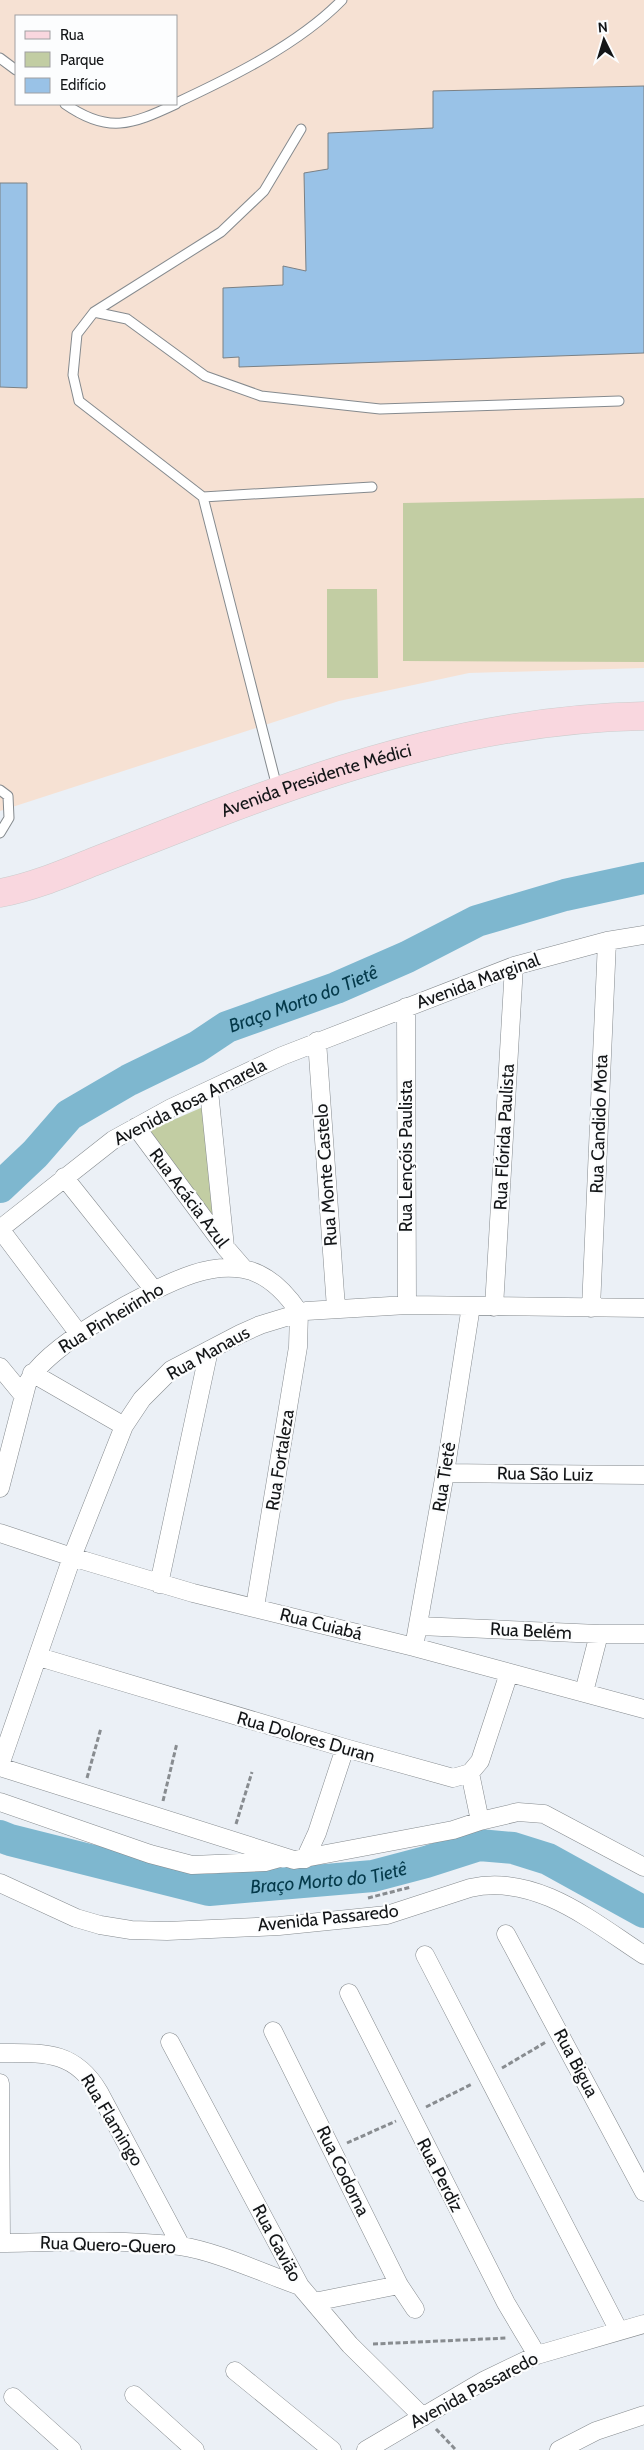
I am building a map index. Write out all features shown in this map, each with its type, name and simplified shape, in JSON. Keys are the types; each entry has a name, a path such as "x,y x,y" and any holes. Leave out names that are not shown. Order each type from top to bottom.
{"main road":[{"name":"Avenida Presidente Médici","path":"0,893 60,875 278,790 373,758 452,739 540,723 606,716 644,716"}],"street":[{"name":"Avenida Marginal","path":"316,1041 514,966 607,941 644,935"},
{"name":"Rua Candido Mota","path":"591,1308 607,941"},
{"name":"Rua Flórida Paulista","path":"494,1306 514,966"},
{"name":"Rua Lençóis Paulista","path":"406,1007 407,1306"},
{"name":"Avenida Rosa Amarela","path":"0,1229 99,1150 136,1127 316,1041"},
{"name":"Rua Monte Castelo","path":"316,1041 336,1308"},
{"path":"209,1091 225,1247"},
{"name":"Rua Acácia Azul","path":"136,1127 225,1247 244,1269"},
{"path":"64,1177 154,1290"},
{"path":"0,1229 79,1334"},
{"name":"Rua Pinheirinho","path":"0,1488 23,1395 32,1373 53,1353 79,1334 154,1290 195,1273 222,1268 244,1269 276,1286 299,1312"},
{"name":"Rua Manaus","path":"0,1766 72,1558 124,1426 142,1398 171,1370 260,1325 299,1312 336,1308 407,1306 644,1308"},
{"name":"Rua Tietê","path":"414,1647 446,1473 471,1306"},
{"name":"Rua Fortaleza","path":"255,1607 298,1347 299,1312"},
{"path":"160,1584 209,1350"},
{"path":"0,1367 23,1395"},
{"path":"32,1373 124,1426"},
{"name":"Rua São Luiz","path":"446,1473 644,1475"},
{"name":"Rua Cuiabá","path":"0,1533 72,1558 160,1584 414,1647 644,1709"},
{"name":"Rua Belém","path":"418,1626 600,1634 644,1634"},
{"path":"584,1692 600,1634"},
{"name":"Rua Dolores Duran","path":"39,1657 449,1778 461,1777 470,1773"},
{"path":"480,1821 470,1773 480,1761 509,1673"},
{"path":"305,1859 317,1833 345,1748"},
{"path":"0,1766 294,1860 453,1830 518,1812 544,1814 644,1867"},
{"path":"0,1802 150,1854 192,1865 265,1862 283,1857"},
{"name":"Avenida Passaredo","path":"0,1883 76,1918 100,1925 131,1930 167,1931 279,1926 387,1915 470,1888 480,1886 504,1887 528,1891 560,1901 644,1955"},
{"name":"Rua Bigua","path":"506,1934 644,2192"},
{"path":"425,1955 619,2331"},
{"name":"Rua Perdiz","path":"349,1993 525,2337 537,2355"},
{"name":"Rua Codorna","path":"274,2031 398,2285 415,2309"},
{"name":"Rua Gavião","path":"170,2042 300,2286 350,2345 423,2416"},
{"name":"Rua Flamingo","path":"0,2053 53,2055 84,2070 99,2092 181,2246"},
{"path":"0,2083 0,2243"},
{"name":"Rua Quero-Quero","path":"0,2243 79,2242 181,2246 214,2255 300,2286"},
{"path":"314,2302 398,2285"},
{"name":"Avenida Passaredo","path":"366,2450 485,2380 537,2355 644,2324"},
{"path":"235,2371 332,2450"},
{"path":"134,2395 195,2450"},
{"path":"12,2397 72,2450"},
{"path":"559,2450 596,2431 644,2415"}],"lane":[{"path":"178,103 276,50 313,27 342,0"},
{"path":"0,58 15,69"},
{"path":"67,105 100,122 120,125 146,118 174,105"},
{"path":"278,790 203,497 79,401 73,375 77,334 94,312 221,232 264,191 301,129"},
{"path":"94,312 127,318 205,376 261,396 380,409 619,401"},
{"path":"203,497 372,487"},
{"path":"0,790 8,796 9,818 0,833"}],"path":[{"path":"83,1793 101,1728"},
{"path":"159,1818 177,1743"},
{"path":"232,1840 252,1772"},
{"path":"358,1900 413,1886"},
{"path":"332,2150 410,2115 487,2076 560,2034"},
{"path":"350,2345 525,2337"},
{"path":"423,2416 456,2450"}],"shaded area":[{"path":"0,0 644,0 644,668 469,673 339,701 0,811"}],"green space":[{"path":"644,498 644,662 403,661 403,503"},
{"path":"327,589 377,589 378,678 327,678"},
{"path":"203,1107 217,1230 150,1130"}],"building":[{"path":"644,86 644,353 239,367 239,357 223,358 223,288 283,285 283,266 306,271 304,173 328,169 328,133 433,128 433,91"},
{"path":"0,183 27,183 27,388 0,387"}],"waterway":[{"name":"Braço Morto do Tietê","path":"0,1187 35,1154 69,1115 129,1080 197,1047 227,1027 336,988 407,957 477,921 565,895 644,878"},
{"name":"Braço Morto do Tietê","path":"0,1836 209,1890 373,1876 479,1845 513,1848 548,1859 644,1912"}]}
